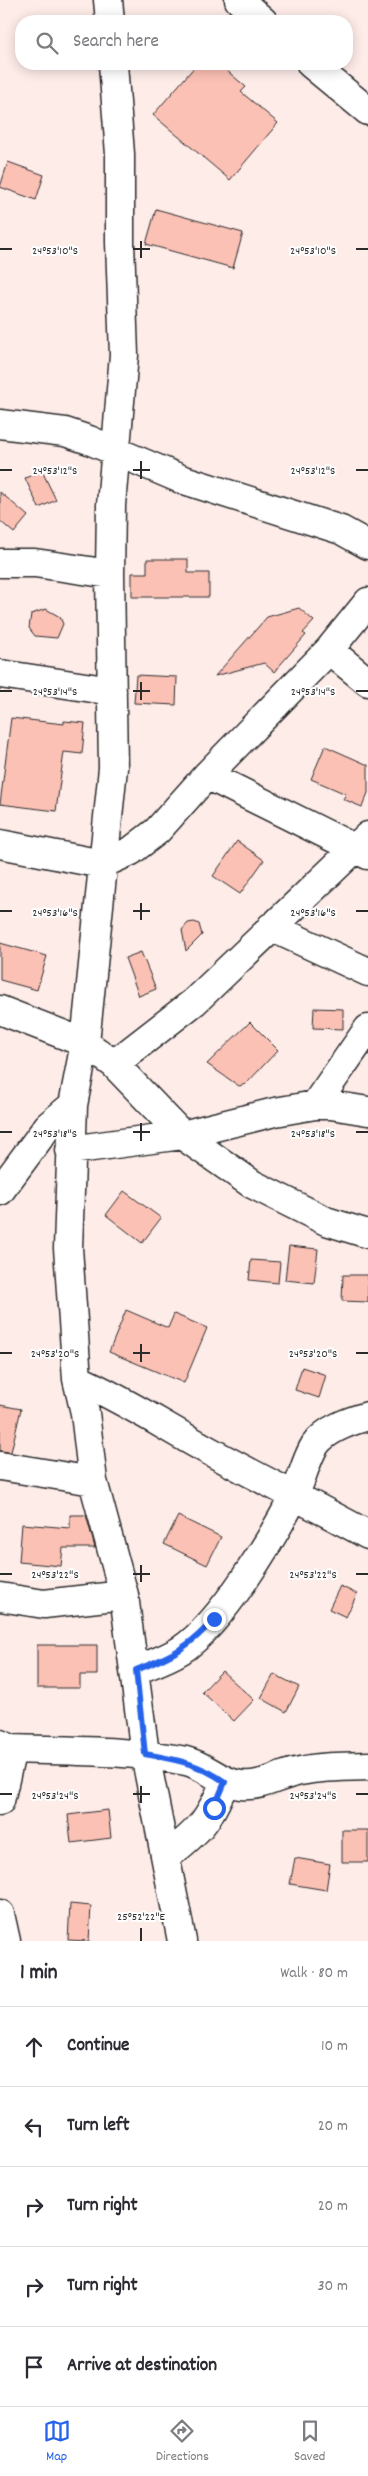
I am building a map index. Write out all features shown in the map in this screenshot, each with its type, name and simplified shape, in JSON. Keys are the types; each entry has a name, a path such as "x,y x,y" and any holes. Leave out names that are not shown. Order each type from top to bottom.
{"street":[{"path":"108,0 109,15"},
{"path":"239,0 256,15"},
{"path":"113,70 120,154 120,242 124,355 111,505 110,574 113,768 85,1043 73,1105 68,1248 77,1379 85,1413 93,1480 124,1595 136,1670 145,1754 182,1941"},
{"path":"318,70 368,111"},
{"path":"0,424 65,432 181,479 341,530 368,546"},
{"path":"0,563 35,563 110,574"},
{"path":"0,844 102,864 131,851 157,831 207,775 329,650 368,602"},
{"path":"329,650 368,682"},
{"path":"0,674 112,691"},
{"path":"114,1064 194,1002 271,927 363,847 207,775"},
{"path":"271,927 368,972"},
{"path":"0,1010 85,1043 114,1064 182,1135 261,1188 326,1221 368,1234"},
{"path":"315,1105 368,1029"},
{"path":"0,1191 48,1126 73,1105"},
{"path":"70,1150 182,1135 275,1112 315,1105 331,1105 368,1111"},
{"path":"77,1379 217,1455 295,1494 368,1535"},
{"path":"136,1670 175,1654 203,1632 258,1558 295,1494 315,1445 325,1435 341,1426 368,1416"},
{"path":"0,1466 93,1480"},
{"path":"0,1597 44,1604 124,1595"},
{"path":"0,1801 6,1746 145,1754 189,1762 207,1769 225,1782 243,1785 264,1784 288,1774 306,1770 368,1766"},
{"path":"166,1857 194,1834 206,1821 225,1782"},
{"path":"0,1914 6,1941"}],"building":[{"path":"192,70 226,70 246,87 241,92 278,123 230,180 153,115"},
{"path":"8,162 44,175 36,200 0,187"},
{"path":"156,209 243,233 233,268 146,244"},
{"path":"42,471 56,500 39,508 25,478"},
{"path":"0,492 28,516 14,533 0,521"},
{"path":"147,559 188,559 188,573 209,573 209,597 132,597 132,573 147,573"},
{"path":"299,608 314,621 303,633 306,635 274,672 264,663 215,676 267,617"},
{"path":"46,609 60,617 63,624 57,638 35,636 29,628 31,614"},
{"path":"136,675 177,677 176,705 134,703"},
{"path":"11,718 64,724 64,721 85,723 82,754 64,752 56,811 0,804"},
{"path":"325,746 368,765 368,793 362,807 343,799 346,794 311,779"},
{"path":"237,841 264,860 240,894 213,876"},
{"path":"194,922 199,924 202,935 186,951 182,930 188,923"},
{"path":"0,943 47,956 37,990 0,980"},
{"path":"141,952 156,989 139,996 125,958"},
{"path":"314,1008 343,1009 343,1029 313,1028"},
{"path":"250,1022 278,1050 246,1084 239,1086 207,1064"},
{"path":"124,1191 161,1218 142,1243 106,1215"},
{"path":"289,1246 318,1249 314,1283 285,1280"},
{"path":"251,1260 280,1262 278,1283 249,1280"},
{"path":"343,1275 368,1275 368,1302 342,1301"},
{"path":"126,1310 168,1328 174,1314 207,1328 184,1383 109,1352"},
{"path":"302,1367 326,1375 319,1398 295,1390"},
{"path":"0,1405 21,1409 11,1452 0,1451"},
{"path":"70,1515 86,1515 95,1548 63,1548 61,1566 19,1562 22,1524 70,1528"},
{"path":"178,1516 221,1537 207,1565 164,1544"},
{"path":"340,1586 357,1594 346,1617 329,1609"},
{"path":"37,1645 97,1645 97,1675 80,1675 80,1688 37,1688"},
{"path":"222,1671 254,1700 234,1721 202,1692"},
{"path":"274,1674 299,1687 286,1712 261,1698"},
{"path":"108,1810 111,1838 71,1843 68,1815"},
{"path":"342,1830 368,1830 368,1862 342,1862"},
{"path":"295,1858 330,1864 326,1890 290,1884"},
{"path":"70,1904 91,1906 89,1941 68,1940"}],"route":[{"path":"214,1619 193,1642 181,1650 170,1657 136,1670 145,1754 189,1762 207,1769 225,1782 214,1808"}]}
